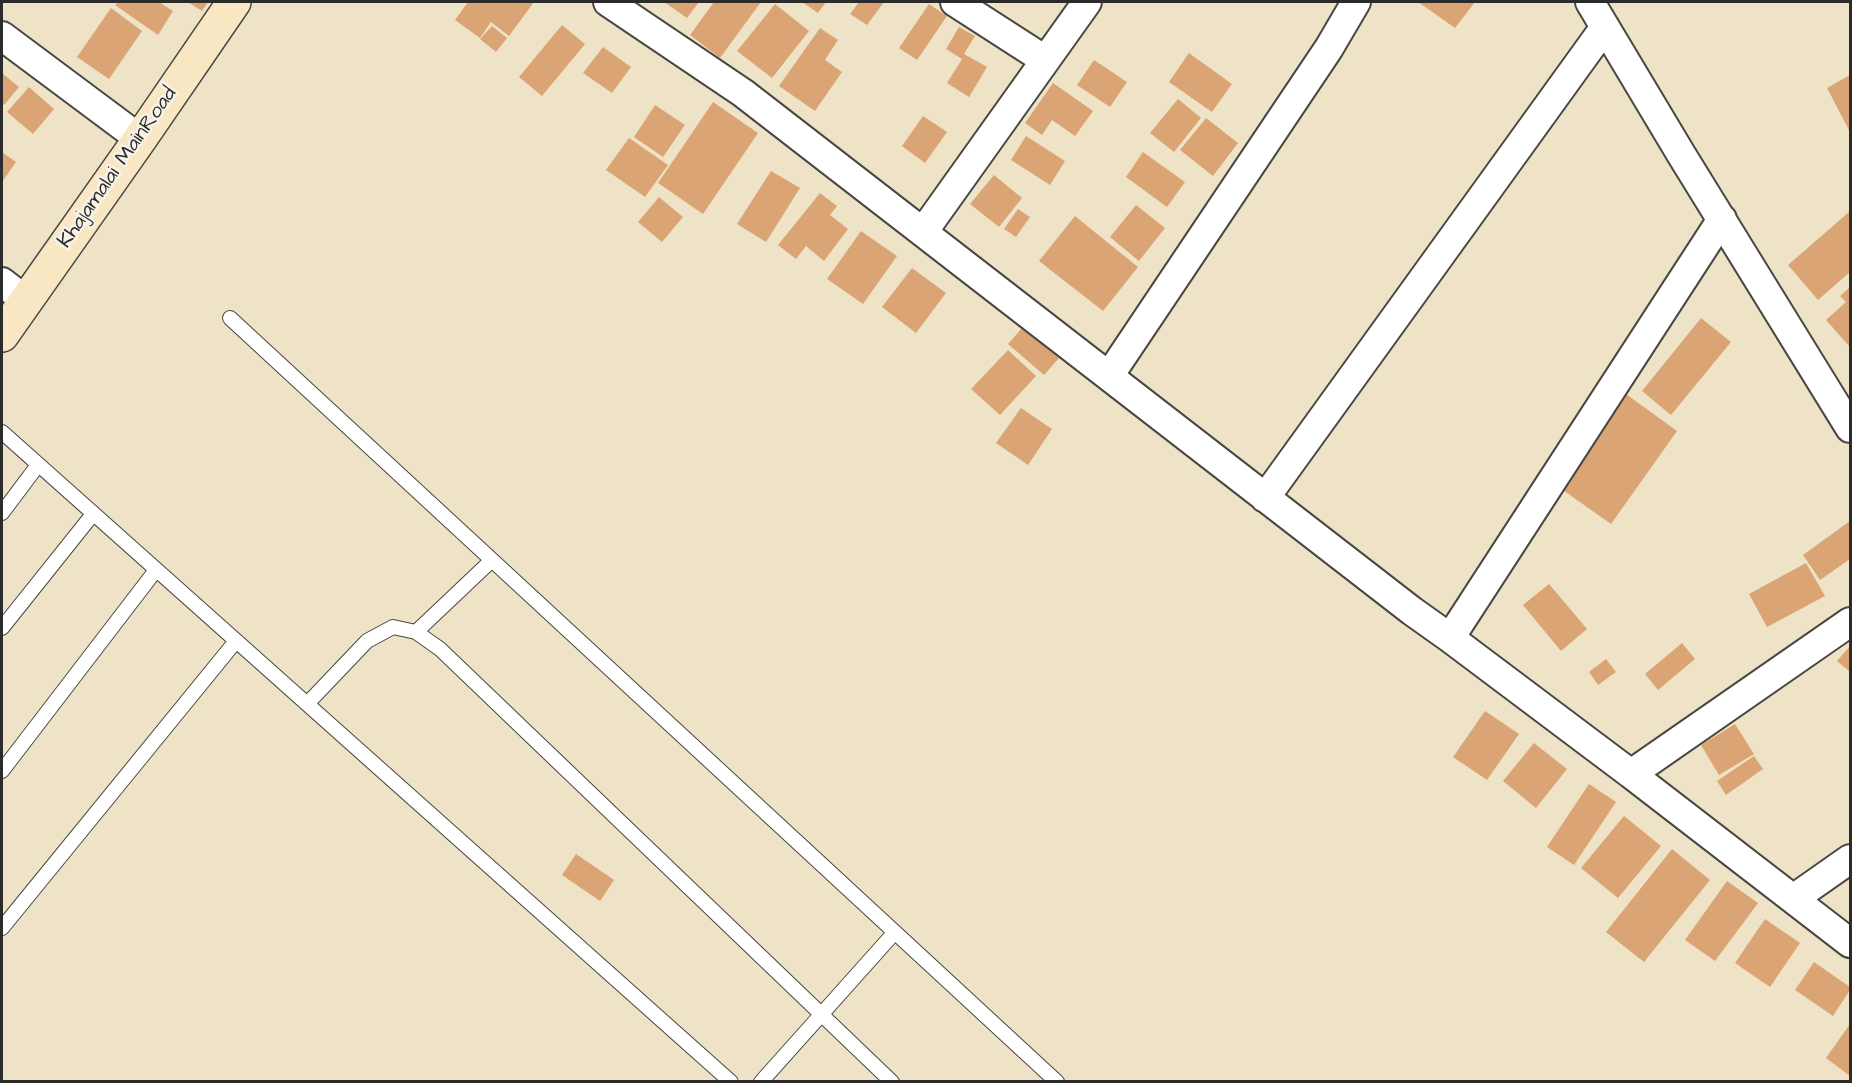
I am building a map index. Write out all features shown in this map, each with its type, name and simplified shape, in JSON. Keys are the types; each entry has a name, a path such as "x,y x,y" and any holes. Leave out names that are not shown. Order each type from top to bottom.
{"main road":[{"name":"Khajamalai MainRoad","path":"2,335 13,291 140,139 234,2"}],"street":[{"path":"608,2 743,93 1412,611 1631,774 1851,943"},
{"path":"955,2 1045,60"},
{"path":"923,232 1087,2"},
{"path":"1109,376 1329,48 1356,2"},
{"path":"1590,2 1681,154 1851,428"},
{"path":"1265,498 1605,27"},
{"path":"2,36 140,139"},
{"path":"1450,638 1722,219"},
{"path":"1631,774 1851,622"},
{"path":"1793,899 1851,860"}],"lane":[{"path":"230,318 1057,1082"},
{"path":"2,432 731,1082"},
{"path":"2,513 38,465"},
{"path":"2,628 93,514"},
{"path":"416,632 492,560"},
{"path":"2,771 156,570"},
{"path":"307,704 367,641 393,627 416,632 440,649 892,1082"},
{"path":"2,928 236,641"},
{"path":"761,1082 895,932"}],"building":[{"path":"118,2 159,2 173,11 158,35 115,5"},
{"path":"188,2 208,2 202,11"},
{"path":"468,2 534,2 509,36 491,22 480,38 455,20"},
{"path":"664,2 699,2 687,18"},
{"path":"714,2 761,2 720,58 690,35"},
{"path":"802,2 826,2 818,13"},
{"path":"859,2 884,2 867,25 850,14"},
{"path":"1418,2 1475,2 1455,28"},
{"path":"775,4 809,31 772,78 737,51"},
{"path":"929,4 947,16 917,60 899,48"},
{"path":"111,8 142,31 109,79 77,57"},
{"path":"562,25 585,44 542,96 519,77"},
{"path":"492,26 507,38 496,52 480,39"},
{"path":"959,27 975,36 964,54 987,67 969,97 947,83 962,59 946,49"},
{"path":"820,28 838,40 825,60 842,72 815,111 779,86"},
{"path":"603,47 631,67 612,93 583,73"},
{"path":"1189,53 1232,84 1212,112 1169,82"},
{"path":"1094,60 1127,82 1110,107 1077,85"},
{"path":"2,73 19,87 4,105 2,103"},
{"path":"1850,75 1850,132 1827,88"},
{"path":"1053,83 1093,111 1075,136 1052,120 1042,135 1025,123"},
{"path":"29,87 54,109 33,134 7,112"},
{"path":"1178,99 1201,118 1174,152 1150,133"},
{"path":"713,102 758,133 703,214 658,183"},
{"path":"655,105 685,125 663,157 634,137"},
{"path":"923,116 947,132 925,163 902,146"},
{"path":"1206,118 1238,143 1213,176 1180,150"},
{"path":"1026,136 1065,161 1050,185 1011,160"},
{"path":"629,138 668,165 645,197 606,170"},
{"path":"2,152 16,162 2,182"},
{"path":"1143,152 1185,182 1167,207 1126,177"},
{"path":"771,171 800,188 766,242 737,224"},
{"path":"994,175 1022,198 999,227 970,204"},
{"path":"820,193 837,206 830,215 848,229 824,261 806,246 796,259 778,245"},
{"path":"659,197 683,217 662,242 638,222"},
{"path":"1136,205 1165,228 1139,261 1110,237"},
{"path":"1018,209 1030,217 1016,237 1004,229"},
{"path":"1849,212 1850,272 1818,300 1788,265"},
{"path":"1075,216 1138,267 1103,311 1039,261"},
{"path":"861,231 897,256 863,304 827,279"},
{"path":"912,268 946,293 916,333 882,307"},
{"path":"1850,287 1849,346 1826,320 1846,302 1840,296"},
{"path":"1701,318 1731,342 1671,415 1642,391"},
{"path":"1022,328 1059,358 1044,375 1008,344"},
{"path":"1008,350 1036,376 1000,415 971,389"},
{"path":"1626,394 1677,431 1611,524 1560,488"},
{"path":"1021,408 1052,429 1028,465 996,443"},
{"path":"1850,521 1850,559 1820,580 1803,555"},
{"path":"1806,563 1825,596 1767,627 1749,594"},
{"path":"1549,584 1587,629 1561,651 1523,605"},
{"path":"1682,643 1695,659 1658,690 1645,674"},
{"path":"1850,646 1850,672 1837,661"},
{"path":"1606,659 1616,672 1598,685 1589,672"},
{"path":"1485,711 1519,734 1487,780 1453,757"},
{"path":"1735,724 1754,754 1719,775 1701,745"},
{"path":"1534,743 1567,769 1536,808 1503,781"},
{"path":"1754,756 1763,769 1726,795 1717,781"},
{"path":"1589,784 1616,802 1574,865 1547,847"},
{"path":"1624,816 1661,846 1618,898 1581,868"},
{"path":"1672,849 1710,880 1644,962 1606,932"},
{"path":"576,854 614,880 600,901 562,875"},
{"path":"1727,881 1758,903 1715,961 1685,940"},
{"path":"1765,919 1800,943 1770,987 1735,963"},
{"path":"1814,962 1850,987 1833,1016 1795,990"},
{"path":"1850,1024 1850,1076 1826,1058"}]}
